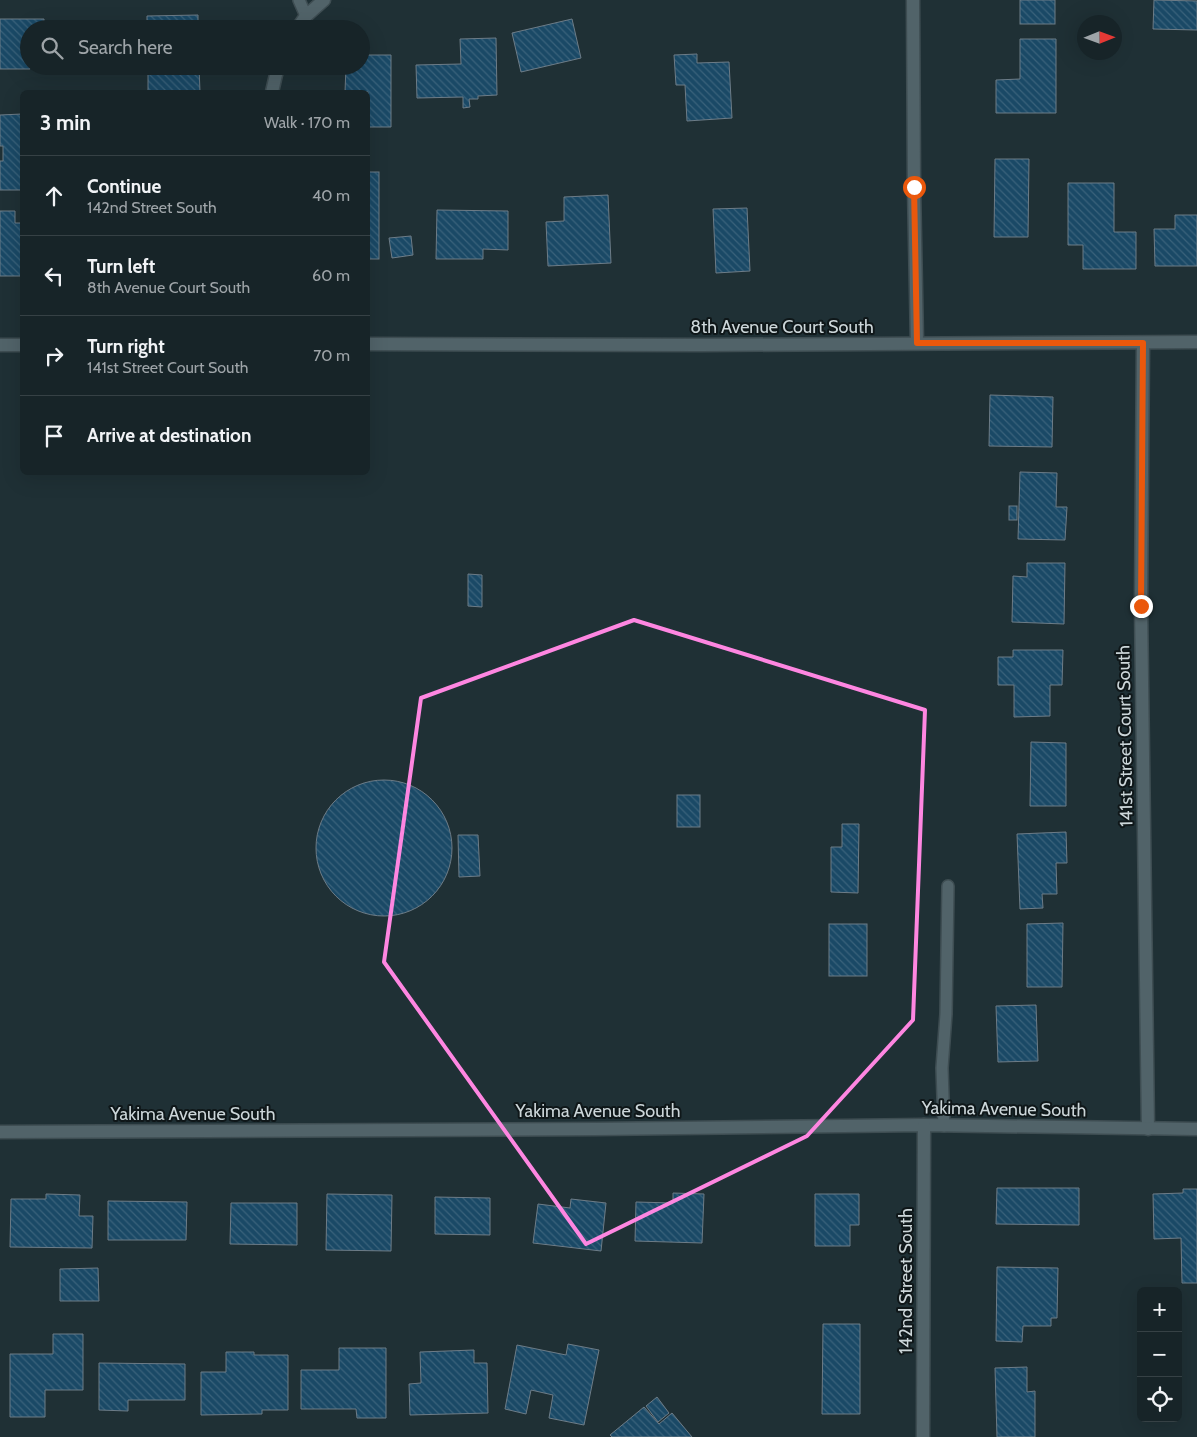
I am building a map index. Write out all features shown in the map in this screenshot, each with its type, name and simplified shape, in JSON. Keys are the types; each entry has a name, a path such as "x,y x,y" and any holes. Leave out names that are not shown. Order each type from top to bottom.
{"street":[{"path":"303,20 324,0"},
{"path":"913,0 917,343"},
{"path":"272,90 276,75"},
{"name":"8th Avenue Court South","path":"370,344 702,345 1197,342"},
{"name":"141st Street Court South","path":"1143,343 1141,606 1148,1129"},
{"path":"0,345 20,344"},
{"name":"Yakima Avenue South","path":"0,1132 596,1129 924,1125 1197,1129"},
{"name":"142nd Street South","path":"923,1437 924,1125"}],"lane":[{"path":"299,0 306,16"},
{"path":"944,1126 942,1068 946,1014 948,886"}],"highlighted area":[{"path":"634,620 925,710 913,1020 807,1136 586,1244 384,962 421,698"}],"building":[{"path":"1020,0 1055,0 1055,24 1020,24"},
{"path":"1154,0 1197,1 1197,30 1153,29"},
{"path":"198,15 198,20 147,20 147,16"},
{"path":"0,19 44,19 20,20 20,69 0,69"},
{"path":"572,19 581,58 521,72 512,33"},
{"path":"496,38 497,95 478,96 478,99 469,99 470,107 463,108 463,97 417,98 416,65 461,64 460,39"},
{"path":"1020,39 1056,39 1056,113 996,113 996,80 1020,79"},
{"path":"697,54 697,63 729,62 732,118 687,121 685,85 676,85 674,55"},
{"path":"370,55 391,55 391,127 370,127 370,90 345,90 346,75 370,75"},
{"path":"148,75 199,75 200,90 148,90"},
{"path":"20,114 20,190 0,190 0,161 3,161 3,146 0,146 0,115"},
{"path":"995,159 1029,159 1028,237 994,237"},
{"path":"370,172 379,172 379,259 370,259"},
{"path":"1068,183 1114,183 1114,232 1136,232 1136,269 1083,269 1083,245 1068,245"},
{"path":"608,195 611,263 548,266 546,222 564,221 564,197"},
{"path":"747,208 750,271 716,273 713,209"},
{"path":"437,210 508,211 508,250 483,249 483,259 436,259"},
{"path":"0,211 15,211 15,223 20,223 20,276 0,276"},
{"path":"1175,215 1197,215 1197,266 1155,266 1154,229 1175,229"},
{"path":"411,236 413,255 392,258 389,238"},
{"path":"990,395 1053,397 1052,447 989,446"},
{"path":"1020,472 1057,473 1056,507 1067,507 1065,540 1018,539"},
{"path":"1009,506 1017,506 1017,520 1009,520"},
{"path":"1027,563 1065,563 1064,624 1012,622 1013,576 1027,577"},
{"path":"468,574 482,575 482,607 468,606"},
{"path":"1013,650 1063,650 1062,685 1050,685 1050,716 1014,717 1014,685 998,685 998,657 1013,657"},
{"path":"1031,742 1066,743 1066,806 1030,806"},
{"path":"384,780 410,785 422,791 432,800 441,810 447,822 452,848 447,874 441,886 432,896 422,905 410,911 384,916 358,911 346,905 336,896 327,886 321,874 316,848 321,822 327,810 336,800 346,791 358,785"},
{"path":"677,795 700,795 700,827 677,827"},
{"path":"842,824 859,824 858,893 831,892 831,847 842,847"},
{"path":"1066,832 1067,863 1056,863 1057,894 1042,894 1043,908 1020,909 1017,834"},
{"path":"458,835 478,835 480,876 459,877"},
{"path":"1063,923 1062,987 1027,987 1027,924"},
{"path":"829,924 867,924 867,976 829,976"},
{"path":"1036,1005 1038,1061 998,1062 996,1006"},
{"path":"997,1188 1079,1188 1079,1225 996,1224"},
{"path":"1183,1189 1197,1189 1197,1283 1182,1283 1181,1238 1154,1239 1153,1194 1183,1193"},
{"path":"673,1193 704,1194 702,1243 635,1241 636,1202 673,1203"},
{"path":"46,1194 80,1195 79,1216 93,1216 92,1248 10,1247 11,1199 46,1199"},
{"path":"327,1194 392,1195 391,1251 326,1250"},
{"path":"815,1194 859,1194 859,1225 850,1225 850,1246 815,1246"},
{"path":"435,1197 490,1198 490,1235 435,1234"},
{"path":"571,1199 606,1203 601,1251 533,1243 538,1204 570,1208"},
{"path":"108,1201 187,1202 186,1240 108,1240"},
{"path":"231,1203 297,1203 297,1245 230,1244"},
{"path":"997,1267 1058,1268 1057,1318 1051,1318 1051,1326 1023,1326 1022,1342 996,1341"},
{"path":"98,1268 99,1301 60,1301 60,1269"},
{"path":"823,1324 860,1324 860,1414 822,1414"},
{"path":"53,1334 83,1334 83,1390 45,1390 45,1417 10,1417 10,1354 53,1354"},
{"path":"568,1344 599,1350 584,1425 549,1418 553,1395 531,1390 526,1414 505,1409 517,1345 566,1355"},
{"path":"339,1348 386,1348 386,1418 357,1418 356,1409 301,1409 301,1370 339,1370"},
{"path":"474,1350 474,1363 487,1363 488,1413 410,1415 409,1384 421,1383 420,1352"},
{"path":"226,1352 254,1352 254,1355 288,1355 288,1410 262,1410 262,1414 201,1415 201,1372 226,1372"},
{"path":"99,1363 185,1364 185,1400 128,1400 128,1411 99,1410"},
{"path":"1027,1367 1027,1392 1035,1391 1035,1437 997,1437 995,1368"},
{"path":"657,1397 669,1413 658,1422 646,1406"},
{"path":"644,1407 659,1424 672,1413 692,1437 612,1437 610,1435"}],"route":[{"path":"914,187 917,343 1143,343 1141,606"}]}
